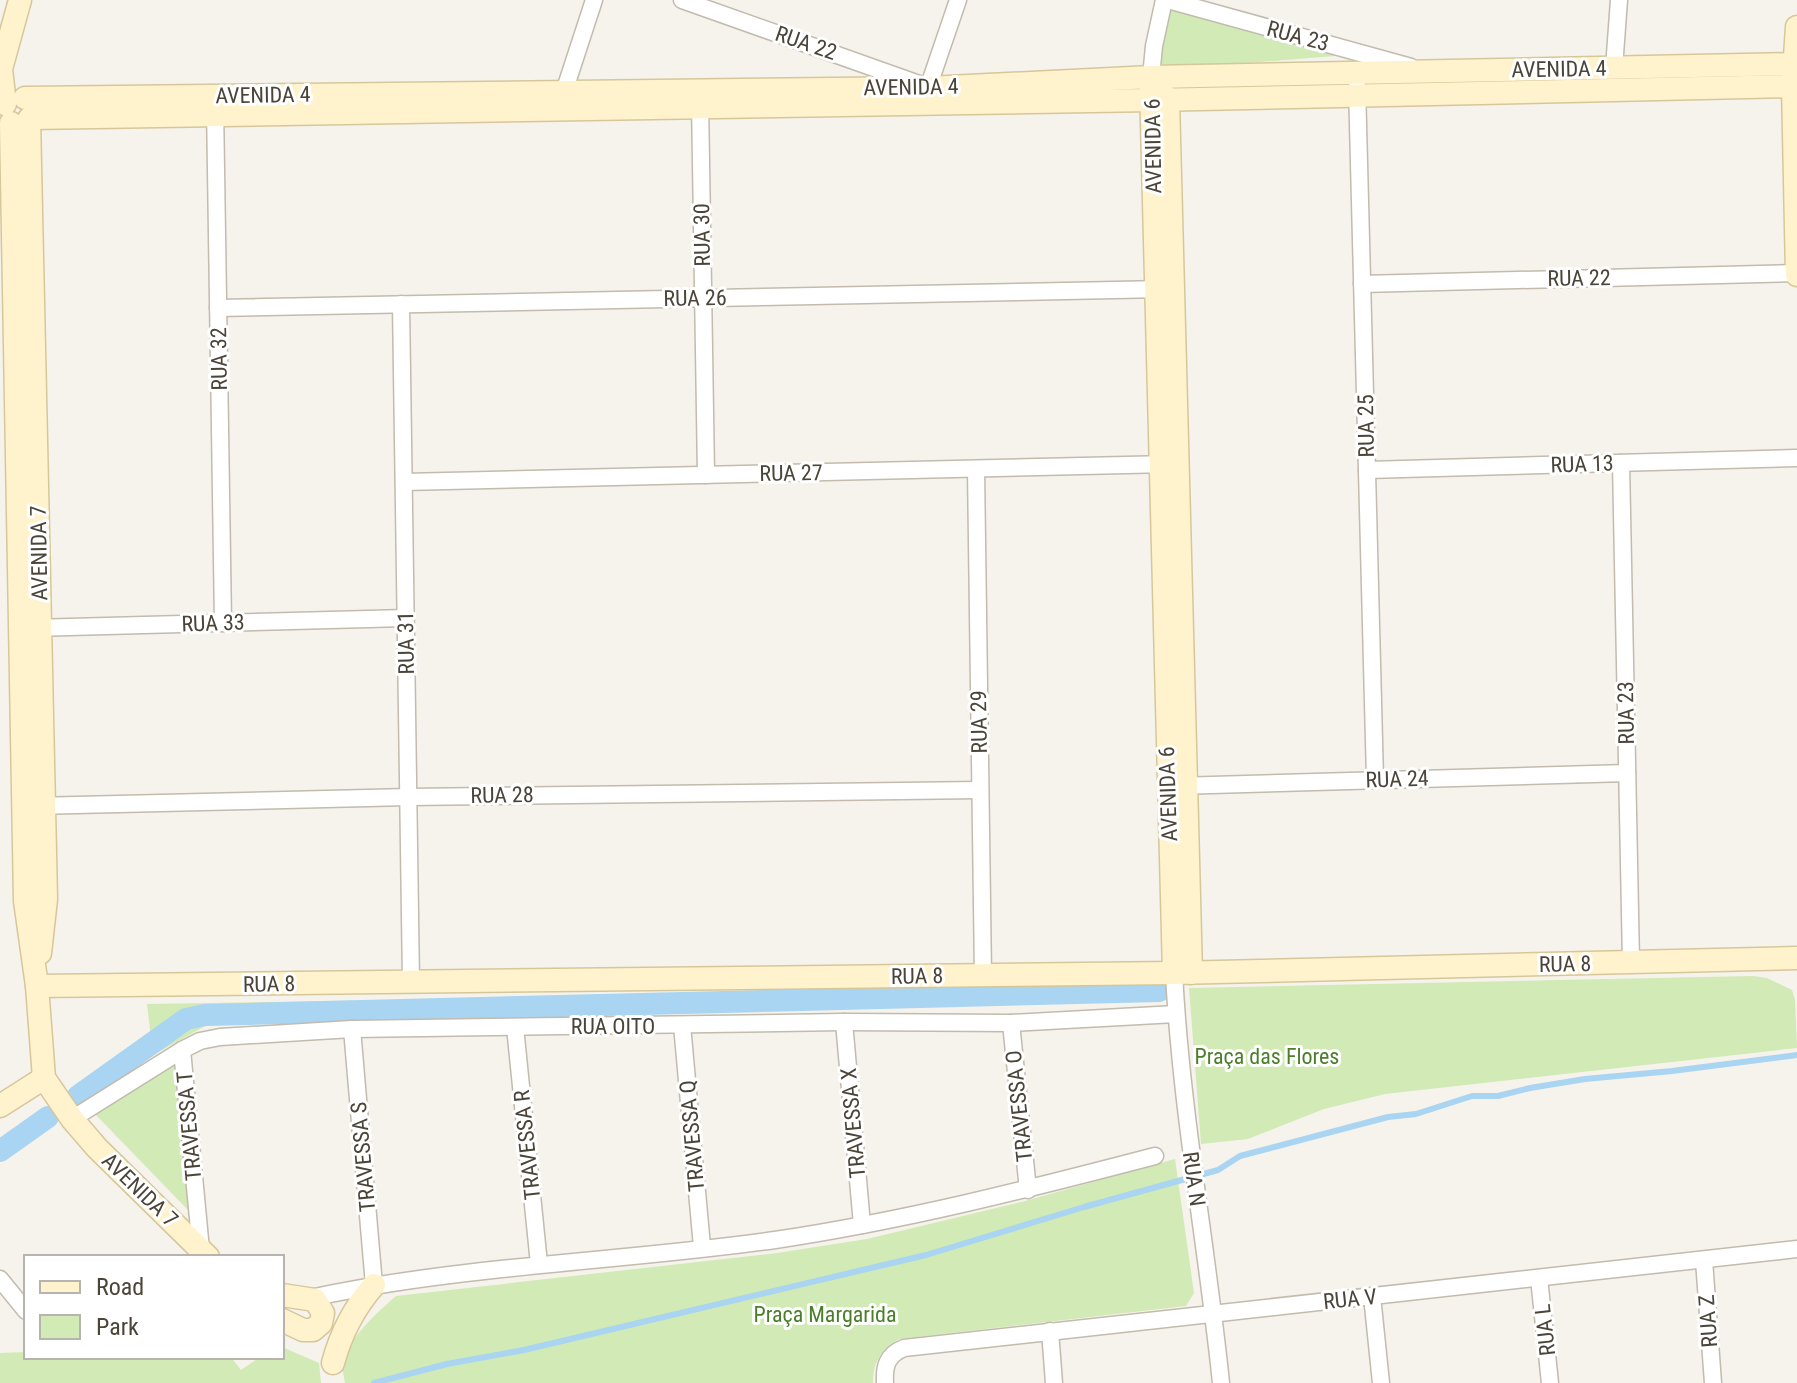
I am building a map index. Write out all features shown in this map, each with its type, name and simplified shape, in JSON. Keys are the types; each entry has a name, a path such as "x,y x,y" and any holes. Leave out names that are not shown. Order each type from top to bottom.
{"street":[{"path":"564,101 594,0"},
{"name":"RUA 22","path":"682,0 928,96"},
{"path":"928,96 958,0"},
{"path":"1151,77 1154,46 1166,0"},
{"name":"RUA 23","path":"1166,0 1428,71"},
{"path":"1614,68 1619,0"},
{"name":"AVENIDA 7","path":"15,1 1,83 15,110 18,495 30,628 34,806 46,899 37,986 44,1078 72,1119 97,1148 204,1253"},
{"path":"1797,27 1797,274"},
{"name":"AVENIDA 4","path":"928,96 1151,77 1614,68 1795,75"},
{"name":"RUA 25","path":"1357,73 1375,779"},
{"name":"AVENIDA 4","path":"15,110 928,96 1160,100 1358,96 1795,75"},
{"name":"AVENIDA 6","path":"1151,77 1160,100 1182,973"},
{"name":"RUA 30","path":"700,99 706,475"},
{"name":"RUA 32","path":"215,105 223,623"},
{"name":"RUA 22","path":"1362,284 1797,274"},
{"name":"RUA 26","path":"218,308 1164,289"},
{"name":"RUA 31","path":"401,304 411,982"},
{"name":"RUA 13","path":"1367,470 1797,458"},
{"name":"RUA 23","path":"1621,463 1631,962"},
{"name":"RUA 27","path":"404,482 1169,464"},
{"name":"RUA 29","path":"976,469 983,976"},
{"name":"RUA 33","path":"30,628 406,618"},
{"name":"RUA 24","path":"1177,786 1627,773"},
{"name":"RUA 28","path":"34,806 409,797 980,790"},
{"name":"RUA 8","path":"37,986 1182,973 1797,958"},
{"name":"RUA N","path":"1182,973 1176,1014 1190,1151 1221,1383"},
{"name":"RUA OITO","path":"72,1119 182,1050 200,1041 220,1037 352,1029 844,1022 1011,1023 1176,1014"},
{"name":"TRAVESSA X","path":"844,1022 862,1225"},
{"name":"TRAVESSA O","path":"1011,1023 1028,1190"},
{"name":"TRAVESSA Q","path":"682,1025 702,1247"},
{"name":"TRAVESSA R","path":"515,1027 539,1264"},
{"name":"TRAVESSA S","path":"352,1029 374,1285"},
{"name":"TRAVESSA T","path":"182,1050 204,1253"},
{"path":"0,1106 44,1078"},
{"path":"334,1373 294,1326 291,1314 295,1303 315,1307 374,1285 773,1240 862,1225 1028,1190 1155,1156"},
{"name":"RUA V","path":"885,1383 884,1369 889,1357 904,1348 1797,1249"},
{"name":"RUA Z","path":"1704,1260 1713,1383"},
{"name":"RUA L","path":"1539,1278 1550,1383"},
{"path":"0,1279 24,1309"},
{"path":"334,1373 352,1313 374,1285"},
{"path":"284,1296 315,1307"},
{"path":"1372,1296 1381,1383"},
{"path":"315,1307 334,1373"},
{"path":"1050,1331 1054,1383"}],"green space":[{"path":"1168,5 1373,53 1161,70"},
{"name":"Praça das Flores","path":"1767,978 1792,990 1797,1048 1385,1094 1324,1109 1248,1139 1201,1144 1189,988"},
{"path":"1164,987 1166,996 209,1024 153,1055 147,1004"},
{"path":"174,1065 189,1211 95,1114"},
{"name":"Praça Margarida","path":"1175,1159 1194,1293 1186,1306 899,1339 879,1357 873,1383 345,1383 343,1363 350,1345 364,1326 396,1296 777,1253 867,1239 1025,1201"},
{"path":"284,1348 319,1363 321,1383 0,1383 0,1353 24,1352 24,1359 233,1359 241,1370 257,1359 284,1359"}],"waterway":[{"path":"78,1096 186,1019 205,1015 1159,991"},
{"path":"374,1383 926,1255 1218,1170 1240,1156 1388,1117 1416,1114 1472,1096 1498,1096 1585,1079 1797,1055"},
{"path":"0,1151 48,1117"}]}
